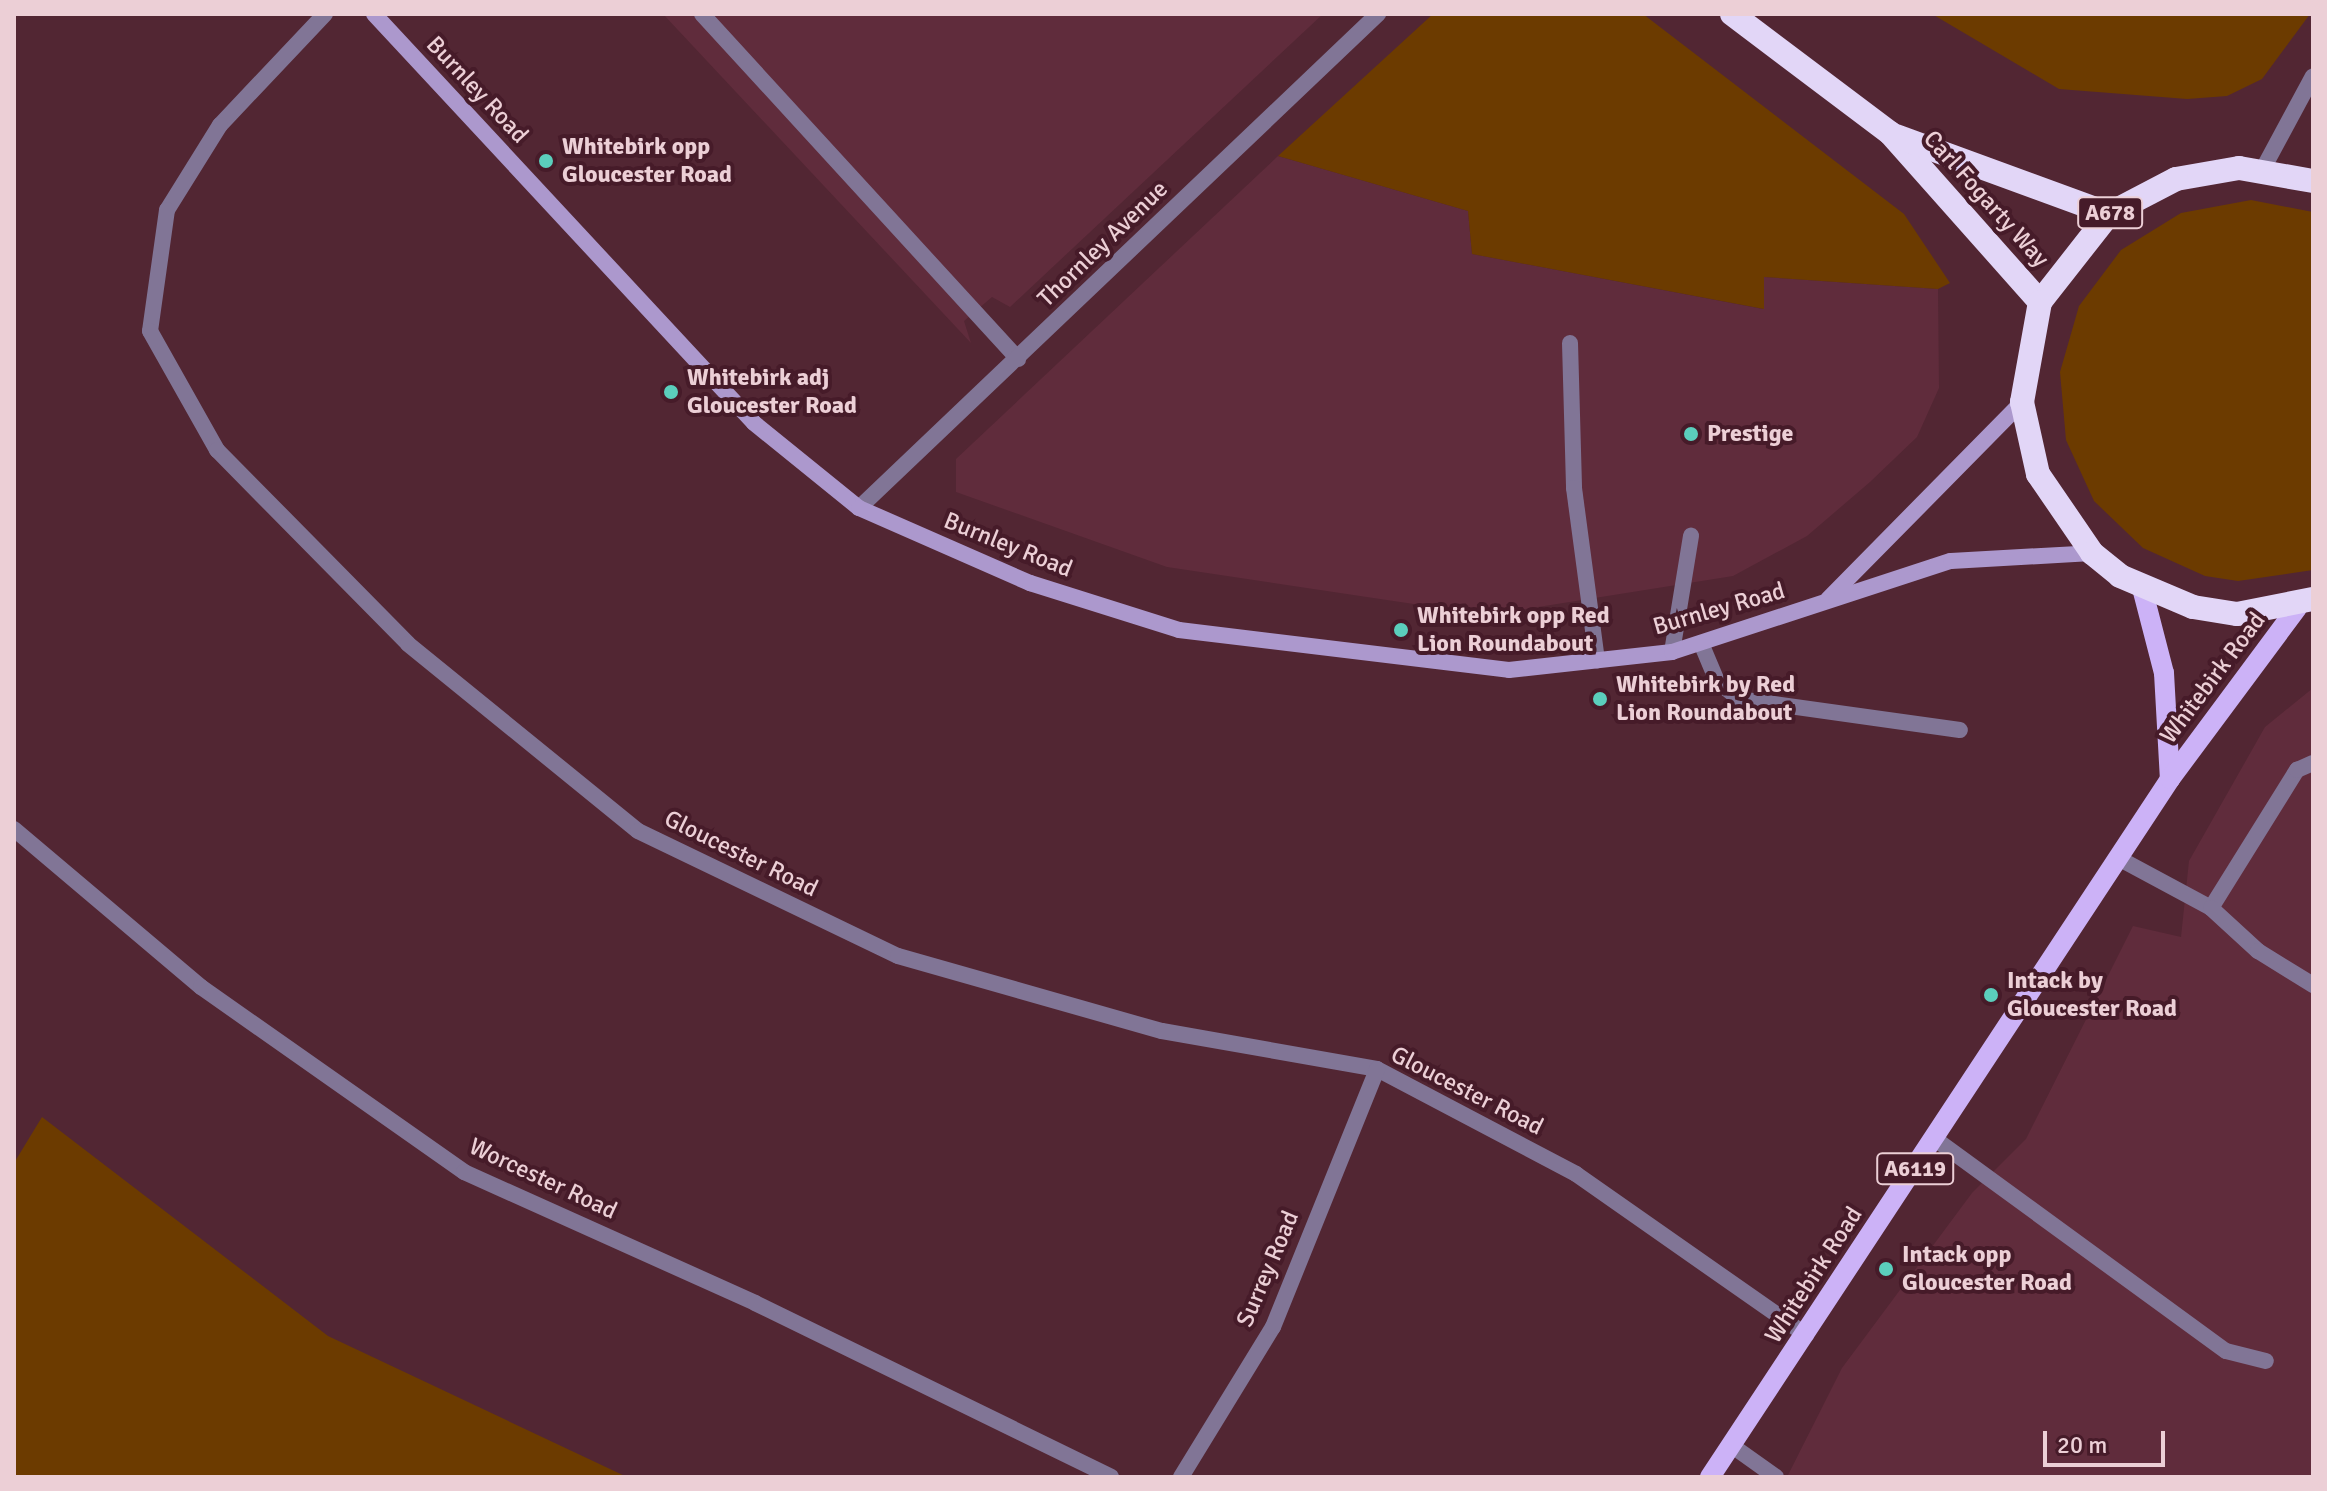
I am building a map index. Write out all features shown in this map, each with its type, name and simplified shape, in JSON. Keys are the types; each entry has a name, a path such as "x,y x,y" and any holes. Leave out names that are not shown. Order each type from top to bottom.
{"highway":[{"name":"Carl Fogarty Way","path":"1732,14 1890,133 2040,302"},
{"name":"Carl Fogarty Way","path":"1890,133 2109,214"},
{"name":"A678","path":"2305,603 2237,614 2142,588 2092,553 2038,474 2022,402 2040,302 2109,214 2176,179 2264,167 2313,181"}],"main road":[{"name":"Whitebirk Road","path":"2142,588 2164,673 2170,779"},
{"name":"Whitebirk Road","path":"1710,1477 2170,779 2305,603"}],"street":[{"name":"Gloucester Road","path":"325,14 220,125 167,210 150,331 217,450 408,644 638,831 898,956 1162,1031 1377,1069 1576,1174 1806,1335"},
{"name":"Burnley Road","path":"374,14 754,423 859,508 1030,583 1179,630 1509,670 1672,652 1951,561 2092,553"},
{"path":"702,14 1018,359"},
{"name":"Thornley Avenue","path":"859,508 1378,14"},
{"path":"2264,167 2313,76"},
{"path":"1570,343 1574,488 1597,660"},
{"name":"Burnley Road","path":"1824,603 2022,402"},
{"path":"1672,652 1691,536"},
{"path":"1701,643 1717,681 1739,699 1960,730"},
{"path":"2211,908 2297,770 2313,763"},
{"name":"Worcester Road","path":"14,829 201,987 464,1172 769,1309 1111,1477"},
{"path":"2120,859 2211,908 2258,951 2313,985"},
{"name":"Surrey Road","path":"1181,1477 1273,1327 1377,1069"},
{"path":"1935,1139 2226,1351 2266,1361"},
{"path":"1731,1445 1776,1477"}],"shaded area":[{"path":"663,14 1323,14 1010,307 992,297 964,321 971,343"},
{"path":"1433,14 1643,14 1904,214 1950,283 1938,289 1764,277 1764,309 1472,254 1468,211 1278,156"},
{"path":"1932,14 2310,14 2262,79 2227,96 2187,99 2059,89"},
{"path":"1278,156 1468,211 1472,254 1763,309 1764,277 1938,289 1939,388 1917,437 1870,482 1807,536 1733,576 1487,615 1167,567 956,492 956,459"},
{"path":"2251,200 2313,212 2313,570 2238,581 2205,576 2143,548 2094,501 2066,440 2060,372 2079,306 2121,250 2181,213"},
{"path":"2313,688 2313,1477 1787,1477 1842,1368 1972,1193 2026,1139 2133,926 2181,937 2189,861 2265,727"},
{"path":"42,1117 328,1336 627,1477 14,1477 14,1163"}],"place":[{"name":"Whitebirk opp Gloucester Road","path":"546,161"},
{"name":"Whitebirk adj Gloucester Road","path":"671,392"},
{"name":"Prestige","path":"1691,434"},
{"name":"Whitebirk opp Red Lion Roundabout","path":"1401,630"},
{"name":"Whitebirk by Red Lion Roundabout","path":"1600,699"},
{"name":"Intack by Gloucester Road","path":"1991,995"},
{"name":"Intack opp Gloucester Road","path":"1886,1269"}]}
